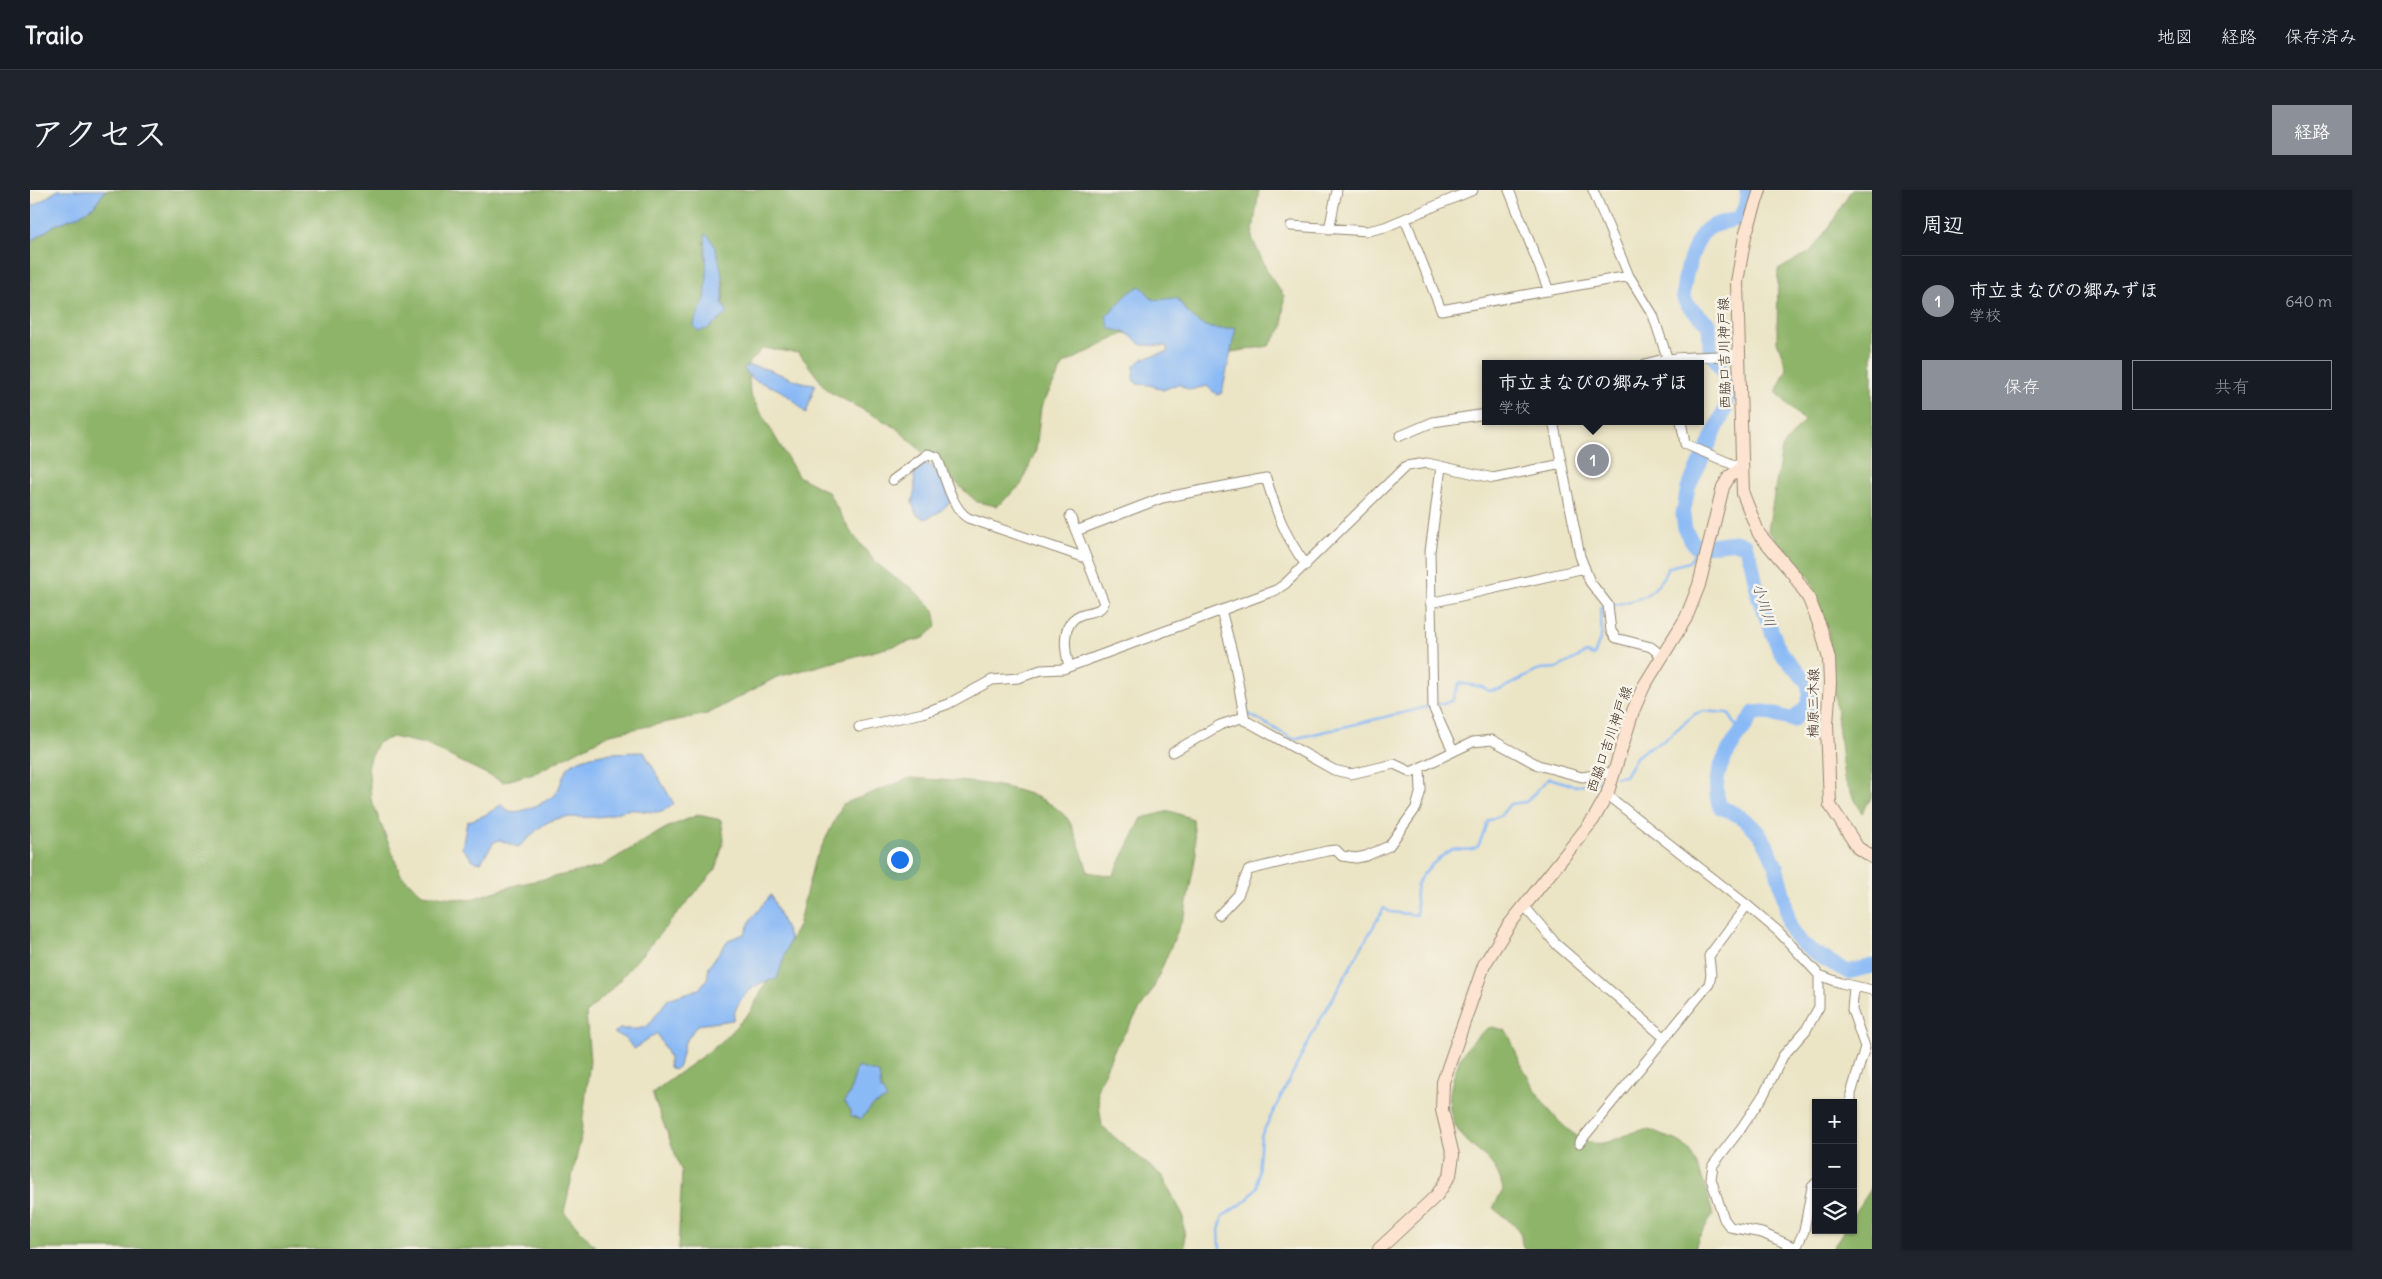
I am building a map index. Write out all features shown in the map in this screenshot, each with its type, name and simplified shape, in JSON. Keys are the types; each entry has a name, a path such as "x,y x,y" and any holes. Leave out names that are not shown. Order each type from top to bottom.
{"main road":[{"name":"西脇口吉川神戸線","path":"1379,1249 1437,1196 1450,1175 1453,1154 1442,1110 1443,1082 1484,965 1524,906 1593,820 1611,784 1637,702 1644,686 1686,618 1699,585 1723,487 1729,477 1741,468 1737,282 1745,236 1760,190"},
{"name":"楠原三木線","path":"1741,468 1743,494 1759,534 1794,575 1809,599 1821,629 1829,660 1830,683 1827,724 1830,805 1858,848 1872,857"}],"street":[{"path":"1329,230 1337,190"},
{"path":"1291,226 1329,230 1368,231 1386,227 1473,190"},
{"path":"1509,190 1549,291"},
{"path":"1593,190 1629,276 1639,295 1653,314 1667,360 1739,354"},
{"path":"1405,218 1441,310 1629,276"},
{"path":"1400,436 1433,422 1482,415"},
{"path":"1554,425 1585,568 1596,592 1608,605 1611,631 1616,638 1651,647 1662,656"},
{"path":"1682,425 1685,444 1741,468"},
{"path":"893,480 928,454 933,454 937,457 955,505 961,514 1086,558"},
{"path":"859,727 923,713 948,704 992,680 1018,678 1041,670 1069,666 1276,590 1306,564 1406,466 1419,462 1493,478 1562,464"},
{"path":"1440,467 1430,552 1433,707 1453,751"},
{"path":"1076,531 1162,498 1266,478 1282,528 1306,564"},
{"path":"1069,666 1064,646 1065,637 1072,622 1080,615 1098,610 1104,603 1070,516"},
{"path":"1430,602 1585,568"},
{"path":"1221,610 1234,660 1245,720"},
{"path":"1173,752 1220,724 1235,719 1245,720 1334,770 1351,774 1394,764 1411,772 1473,742 1492,740 1538,765 1611,784 1779,932 1819,975 1872,990"},
{"path":"1219,916 1233,903 1248,871 1252,869 1336,850 1342,856 1356,858 1366,856 1389,846 1416,808 1421,790 1420,769"},
{"path":"1578,1144 1709,984 1711,975 1709,956 1747,905"},
{"path":"1524,906 1557,945 1665,1038"},
{"path":"1812,1187 1804,1231 1796,1248 1762,1233 1730,1227 1724,1220 1711,1179 1713,1165 1742,1127 1764,1094 1783,1056 1806,1030 1819,1007 1819,975"},
{"path":"1852,1099 1865,1048 1852,1010 1854,986"}],"green space":[{"path":"106,190 1259,190 1252,238 1269,275 1284,296 1283,327 1269,346 1225,353 1160,334 1123,334 1064,364 1041,407 1036,450 1021,485 997,506 977,502 895,427 828,391 799,353 763,348 748,364 750,394 798,476 828,492 850,531 875,562 895,578 912,588 934,610 937,626 924,638 777,677 707,714 610,734 537,772 503,782 425,744 392,737 377,743 368,763 371,799 401,875 422,894 468,900 516,885 600,867 666,828 698,815 721,820 724,839 716,869 610,991 586,1013 590,1061 580,1142 564,1212 597,1249 30,1249 30,242 55,225 78,216 94,206","holes":["703,241 720,271 724,286 722,303 728,313 694,326 705,301 707,286 706,256"]},
{"path":"1851,190 1872,190 1872,796 1862,813 1844,779 1828,631 1810,578 1768,531 1782,448 1804,421 1776,392 1787,369 1777,341 1778,270 1810,252 1830,226"},
{"path":"910,778 994,785 1035,796 1053,806 1070,822 1088,872 1113,876 1142,818 1170,811 1193,819 1196,854 1185,913 1153,989 1115,1048 1097,1089 1102,1127 1162,1176 1183,1215 1185,1249 678,1249 682,1172 652,1093 719,1044 750,1012 798,926 814,862 843,804"},
{"path":"1492,1027 1505,1030 1509,1035 1521,1064 1549,1110 1561,1123 1586,1141 1593,1143 1608,1142 1638,1131 1647,1130 1674,1139 1684,1145 1698,1168 1713,1215 1699,1237 1695,1249 1524,1249 1518,1229 1493,1208 1503,1190 1495,1169 1462,1135 1451,1115 1450,1095 1461,1056 1478,1036"},
{"path":"1872,1186 1872,1249 1832,1249 1841,1234 1857,1234 1857,1209"}],"water":[{"path":"58,190 106,190 94,206 78,216 55,225 30,242 30,208"},
{"path":"705,234 710,238 718,255 723,287 722,303 728,313 707,329 698,331 694,326 705,299 707,276"},
{"path":"1140,286 1152,299 1178,299 1195,320 1209,327 1226,329 1236,327 1222,393 1217,395 1207,386 1189,390 1178,384 1163,390 1150,385 1137,384 1133,379 1134,366 1144,358 1168,352 1166,346 1141,345 1127,334 1110,329 1106,316 1129,293"},
{"path":"746,366 764,368 797,381 815,384 806,414 785,394 750,377 744,369"},
{"path":"925,463 938,473 951,501 941,511 926,519 917,515 912,503 915,490 914,473 917,468"},
{"path":"644,752 674,804 668,808 656,812 627,810 598,817 555,819 544,825 518,847 500,840 494,842 481,862 475,862 462,848 467,822 485,815 501,805 509,811 515,812 534,807 547,800 558,790 566,770 572,764 598,755"},
{"path":"771,895 790,939 777,979 761,983 748,992 738,1005 733,1020 697,1025 684,1044 679,1066 674,1070 669,1067 669,1057 657,1033 634,1049 626,1039 614,1033 620,1029 638,1029 648,1026 668,999 699,989 707,979 709,966 723,947 730,939 745,934 751,919"},
{"path":"857,1067 879,1073 881,1089 887,1099 873,1105 861,1119 851,1116 851,1110 844,1102 850,1093"}],"waterway":[{"name":"小川川","path":"1747,190 1747,203 1739,219 1713,226 1702,235 1693,252 1684,284 1684,299 1688,306 1709,324 1710,349 1725,376 1729,391 1725,410 1688,488 1683,514 1685,530 1696,547 1735,542 1745,545 1751,560 1759,599 1780,652 1808,683 1810,694 1808,705 1793,720 1765,712 1754,713 1725,757 1717,781 1717,794 1720,807 1748,822 1766,844 1777,871 1791,929 1797,939 1810,950 1848,972 1872,966"},
{"path":"1610,606 1645,596 1657,586 1668,568 1689,561 1696,547"},
{"path":"1249,714 1293,739 1452,701 1459,683 1482,687 1489,691 1501,689 1541,669 1557,668 1586,653 1594,656 1602,633 1600,609 1605,607"},
{"path":"1616,777 1625,776 1636,757 1646,749 1663,741 1695,714 1703,711 1728,713 1741,733"},
{"path":"1220,1249 1219,1230 1223,1216 1247,1200 1257,1187 1261,1136 1316,1027 1384,908 1390,912 1417,915 1417,885 1424,873 1452,849 1470,850 1478,846 1488,821 1501,815 1510,804 1526,802 1549,778 1575,786 1608,779"}],"place":[{"name":"市立まなびの郷みずほ","path":"1593,460"}]}
